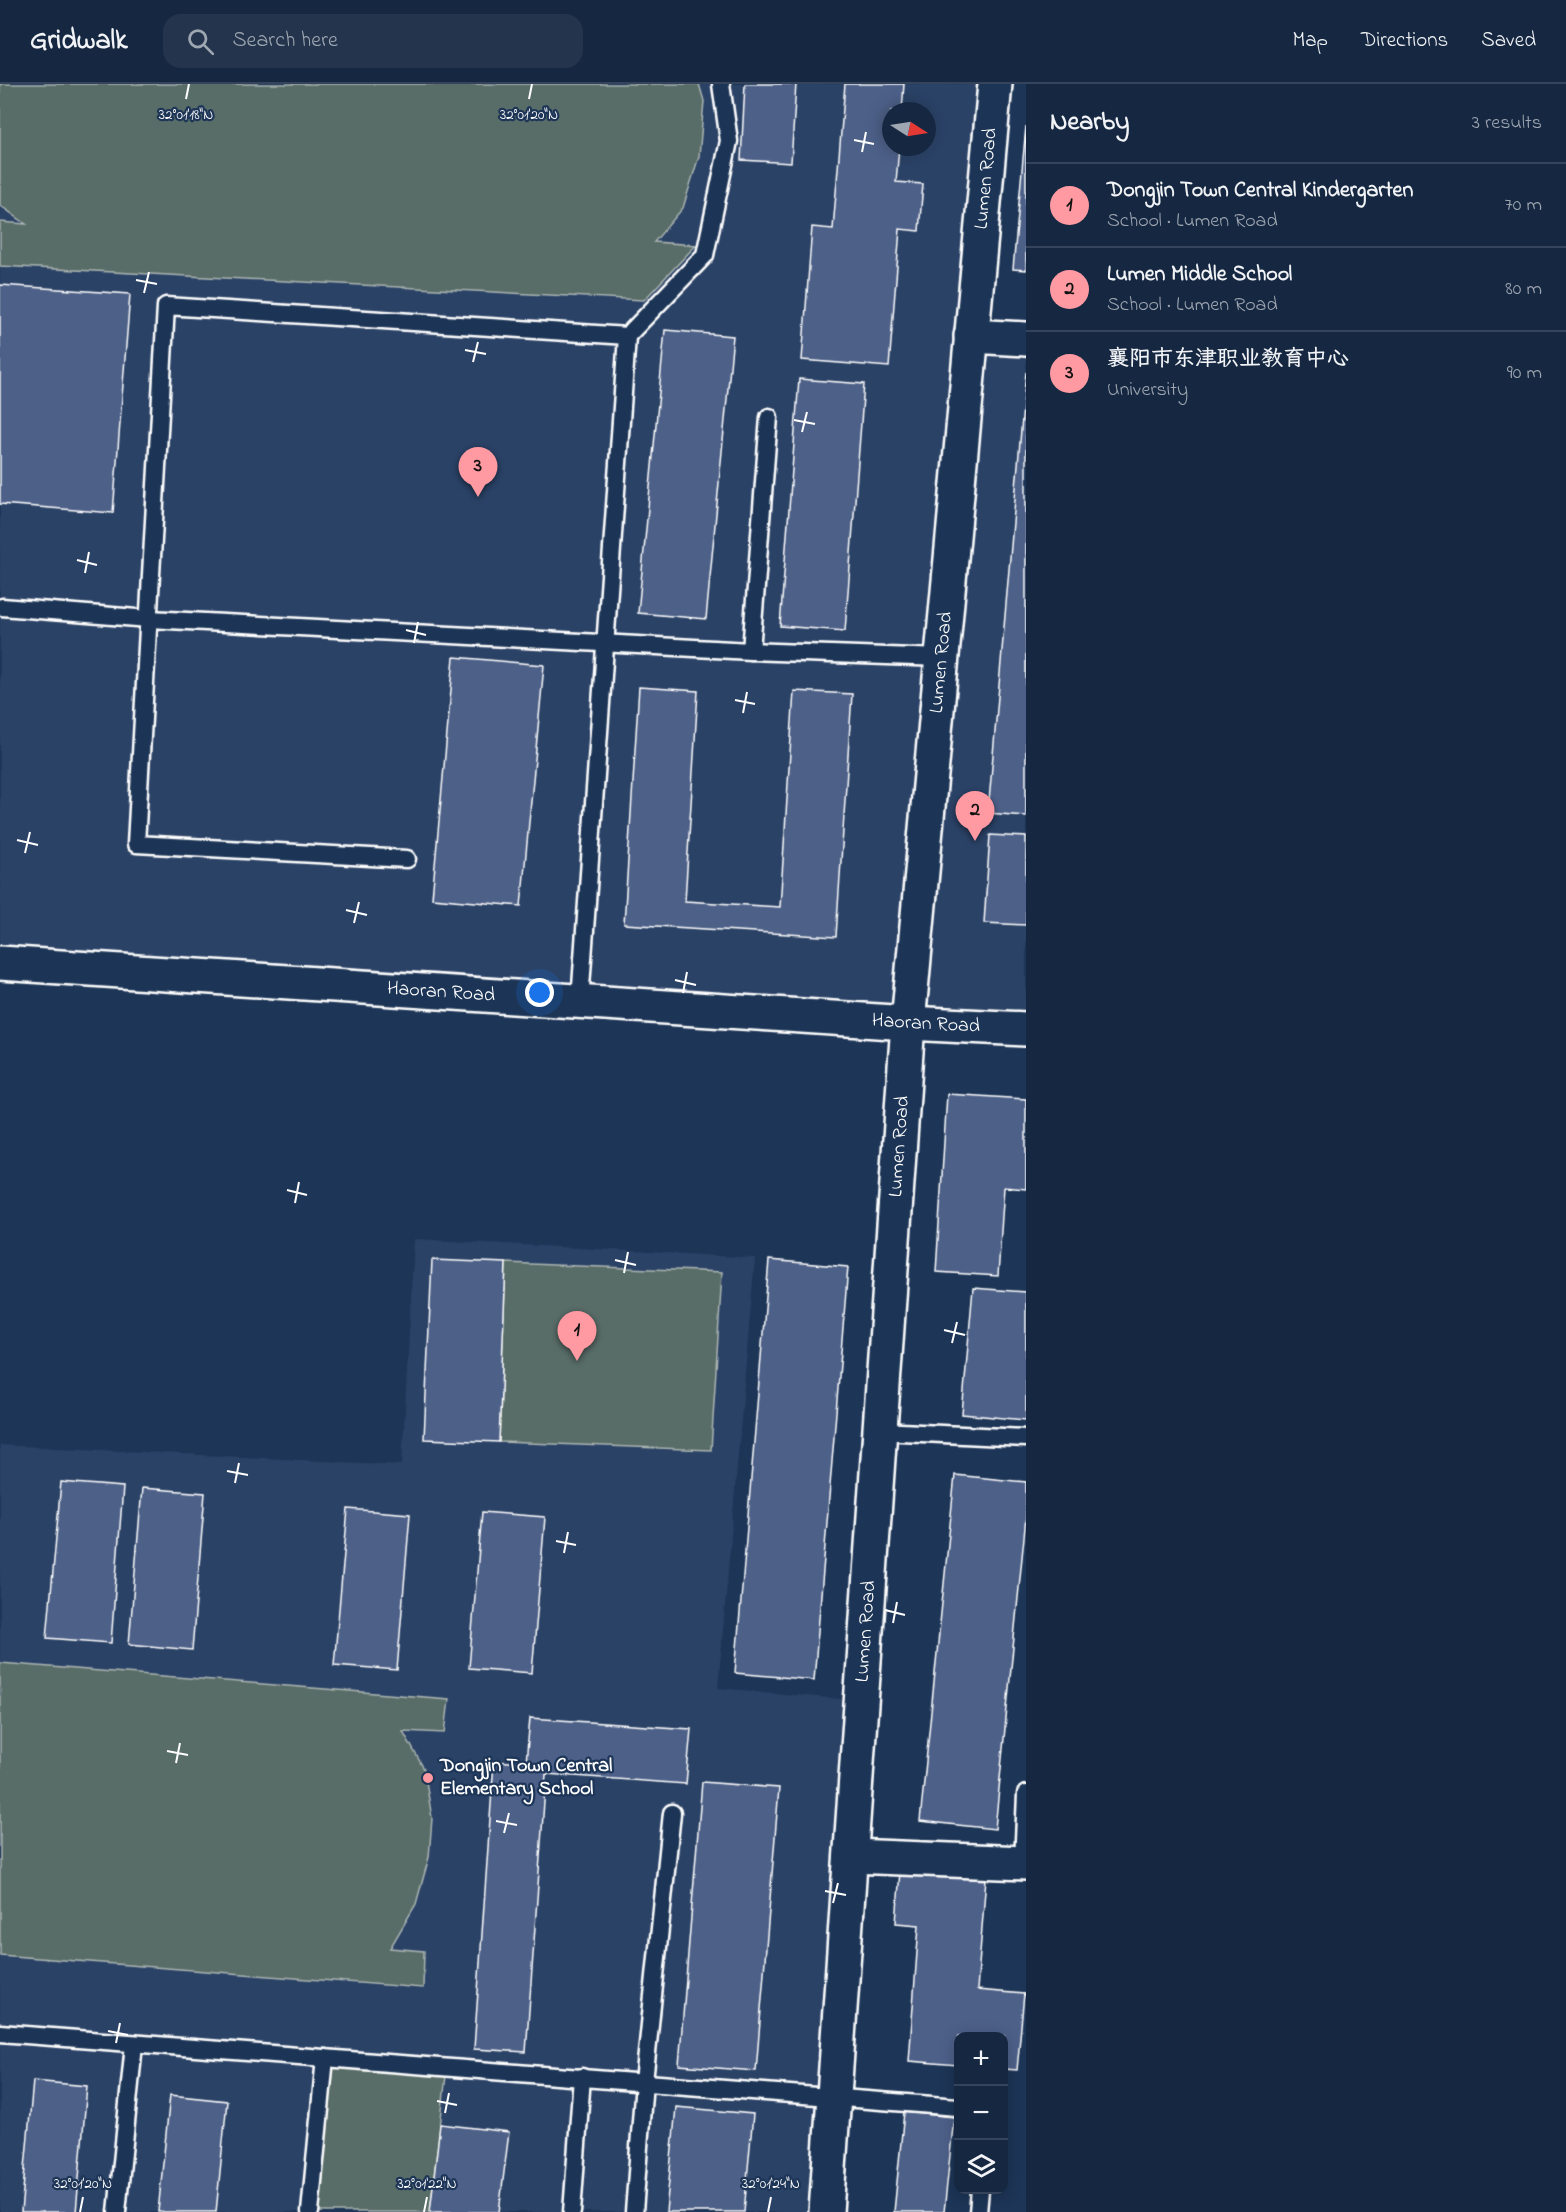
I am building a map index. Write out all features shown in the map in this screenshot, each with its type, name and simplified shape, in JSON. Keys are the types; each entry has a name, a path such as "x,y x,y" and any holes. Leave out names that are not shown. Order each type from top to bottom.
{"street":[{"name":"Lumen Road","path":"826,2212 908,1023 995,84"},
{"path":"971,336 1026,339"},
{"name":"Haoran Road","path":"0,963 1026,1029"},
{"path":"850,1856 1024,1863"}],"lane":[{"path":"580,1001 627,336 705,255 729,141 721,84"},
{"path":"407,859 136,844 166,306 627,336"},
{"path":"751,651 769,417"},
{"path":"2,607 149,619 751,651 942,658"},
{"path":"880,1431 1026,1437"},
{"path":"1024,1863 1026,1794"},
{"path":"634,2212 644,2082 672,1813"},
{"path":"0,2033 954,2107"},
{"path":"117,2212 134,2044"},
{"path":"310,2212 325,2058"},
{"path":"572,2212 582,2077"},
{"path":"978,2212 980,2194"}],"shaded area":[{"path":"0,84 995,84 971,335 1026,339 1026,1029 0,963"},
{"name":"Dongjin Town Central Elementary School","path":"414,1239 755,1258 718,1688 861,1701 826,2212 0,2212 0,1445 402,1465"}],"green space":[{"path":"0,84 699,84 704,101 699,156 683,208 654,242 696,245 644,300 0,266 0,222 26,224 0,205"},
{"path":"506,1263 722,1272 711,1450 499,1442"},
{"path":"0,1663 449,1699 445,1733 403,1731 424,1769 432,1818 429,1857 416,1904 390,1948 424,1951 423,1988 0,1955"},
{"path":"325,2058 447,2067 430,2212 310,2212"}],"building":[{"path":"745,84 796,84 791,163 741,160"},
{"path":"845,84 904,84 903,102 882,102 882,156 898,156 896,182 923,184 919,231 900,229 889,367 802,360 812,227 833,229"},
{"path":"1026,126 1026,270 1013,269"},
{"path":"0,285 130,294 113,513 0,504"},
{"path":"665,330 733,336 706,619 638,613"},
{"path":"1026,372 1026,816 988,813"},
{"path":"799,379 864,384 845,631 780,626"},
{"path":"454,657 544,665 521,906 432,898"},
{"path":"639,687 698,691 685,901 780,907 794,691 852,694 836,937 624,924"},
{"path":"990,835 1026,837 1026,925 984,923"},
{"path":"947,1094 1026,1099 1026,1189 1004,1187 998,1276 936,1272"},
{"path":"432,1260 506,1263 499,1442 424,1439"},
{"path":"769,1260 848,1267 814,1680 735,1673"},
{"path":"973,1288 1026,1292 1026,1420 962,1414"},
{"path":"955,1475 1026,1482 1026,1517 995,1829 920,1821"},
{"path":"61,1482 123,1487 111,1643 47,1638"},
{"path":"142,1488 205,1493 192,1650 129,1644"},
{"path":"348,1509 410,1514 397,1670 334,1665"},
{"path":"482,1512 545,1517 532,1673 469,1668"},
{"path":"530,1718 691,1729 686,1784 546,1774 526,2052 474,2049 494,1761 526,1763"},
{"path":"702,1782 779,1788 756,2071 679,2065"},
{"path":"900,1871 986,1878 977,1990 1024,1994 1017,2070 1008,2069 1008,2032 954,2032 954,2065 909,2061 919,1925 896,1923"},
{"path":"33,2081 87,2086 76,2212 21,2212"},
{"path":"170,2095 227,2101 216,2212 158,2212"},
{"path":"676,2107 753,2114 744,2212 666,2212"},
{"path":"904,2112 954,2117 944,2212 894,2212"},
{"path":"440,2124 509,2132 499,2212 430,2212"}],"place":[{"name":"襄阳市东津职业教育中心","path":"478,497"},
{"name":"Lumen Middle School","path":"975,841"},
{"name":"Dongjin Town Central Kindergarten","path":"577,1361"},
{"name":"Dongjin Town Central Elementary School","path":"428,1778"}]}
